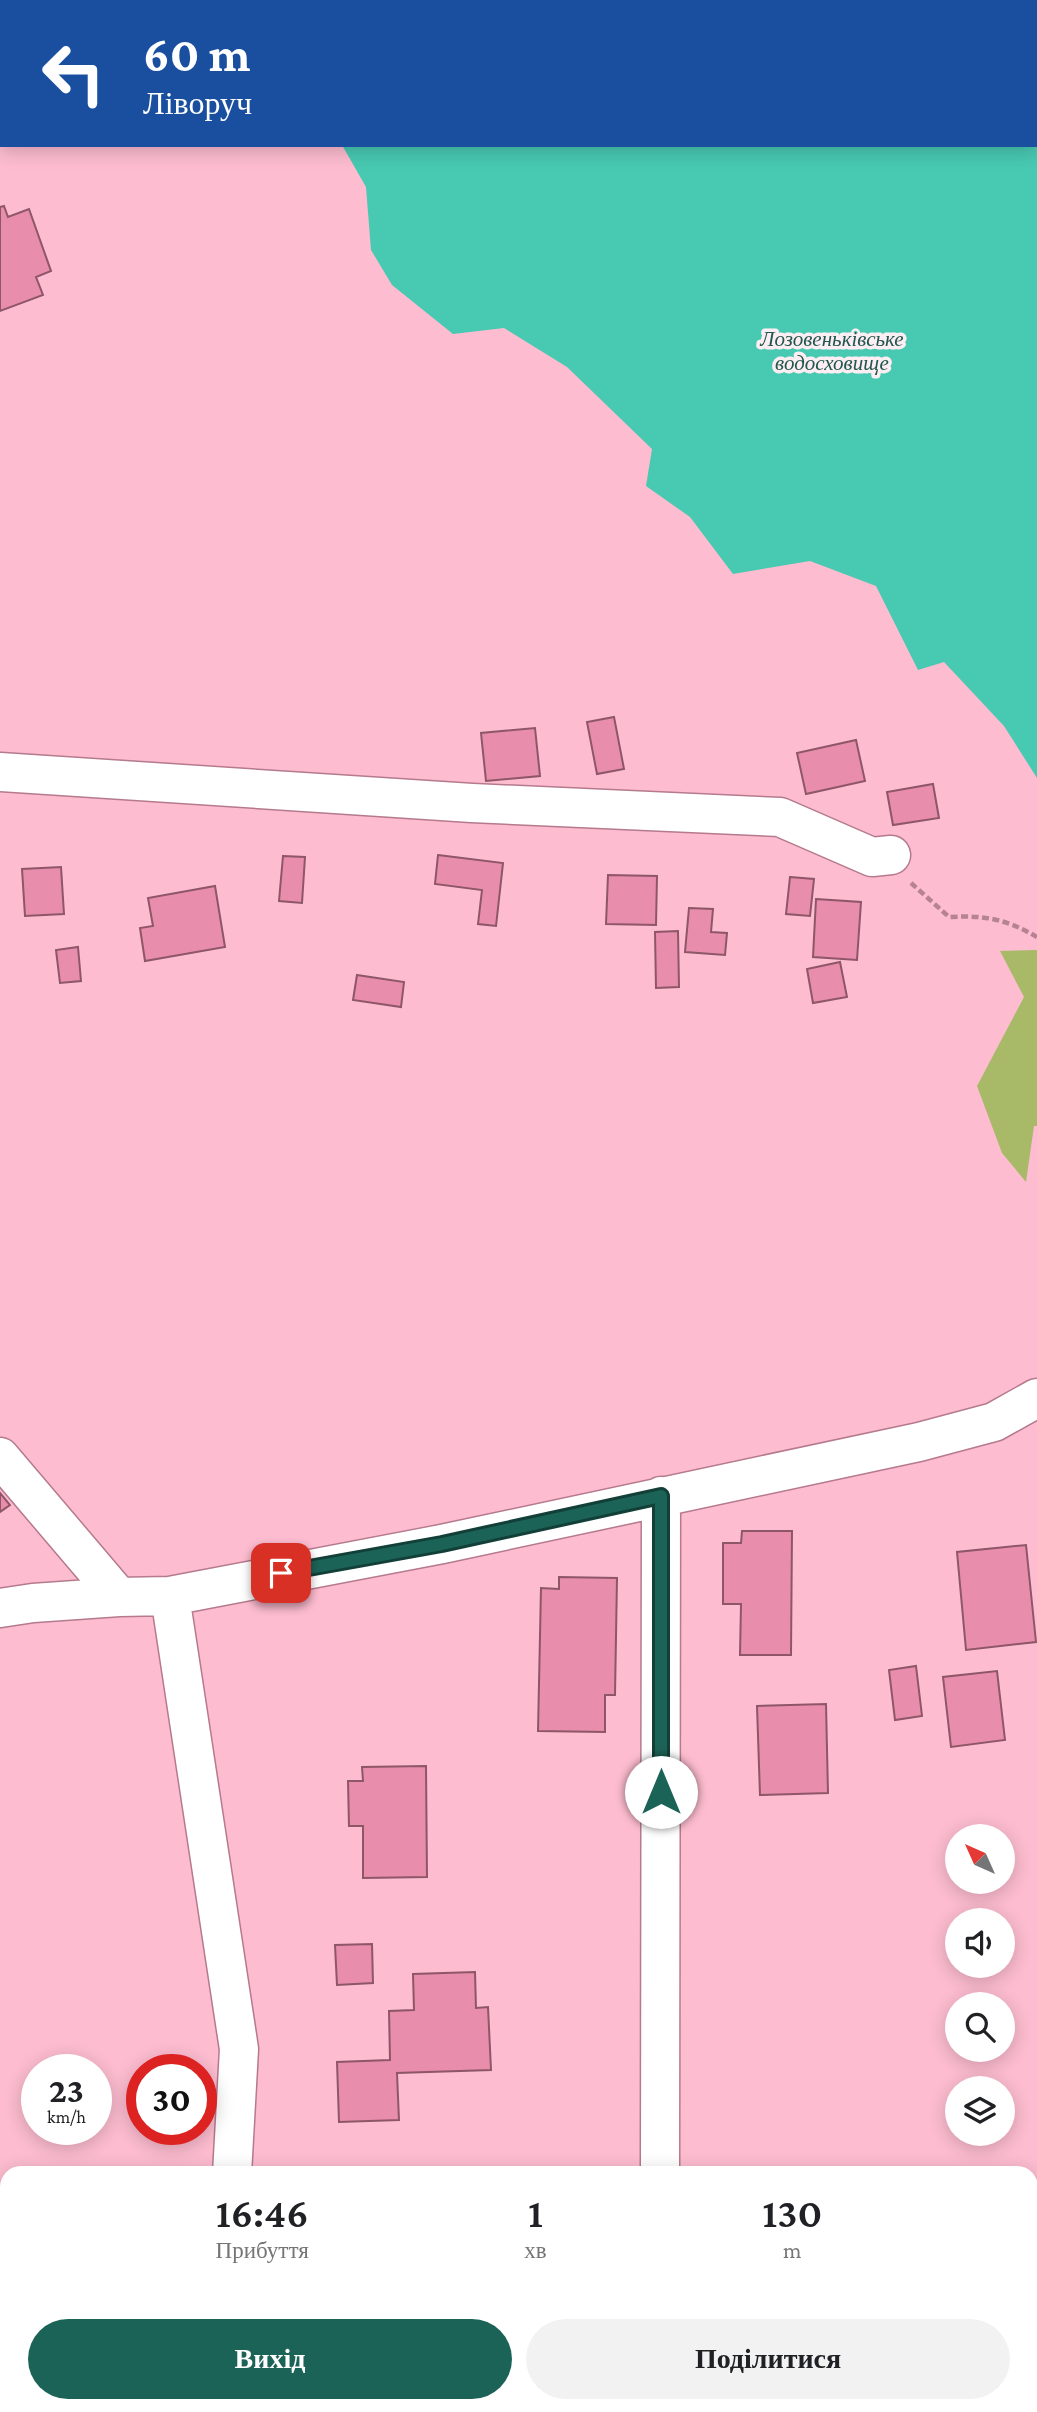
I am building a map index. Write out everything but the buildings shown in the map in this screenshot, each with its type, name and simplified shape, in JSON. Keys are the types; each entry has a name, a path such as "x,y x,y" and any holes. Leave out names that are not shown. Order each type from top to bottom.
{"street":[{"path":"0,772 472,803 780,817 882,856"},
{"path":"0,1608 33,1603 170,1596 442,1544 919,1442 994,1422 1037,1398"},
{"path":"0,1457 119,1597"},
{"path":"660,2166 661,1496"},
{"path":"170,1596 239,2049 232,2166"}],"path":[{"path":"882,856 949,916 980,916 1014,924 1037,937"}],"shaded area":[{"path":"1037,950 1037,1126 1034,1126 1026,1182 1002,1153 977,1086 1024,997 1000,951"}],"water":[{"name":"Лозовеньківське водосховище","path":"343,147 1037,147 1037,778 1004,726 944,662 918,670 876,586 810,561 733,574 690,517 646,486 652,449 567,367 504,328 453,334 392,285 371,250 366,187"}],"route":[{"path":"281,1573 442,1544 661,1496 661,1792"}]}
